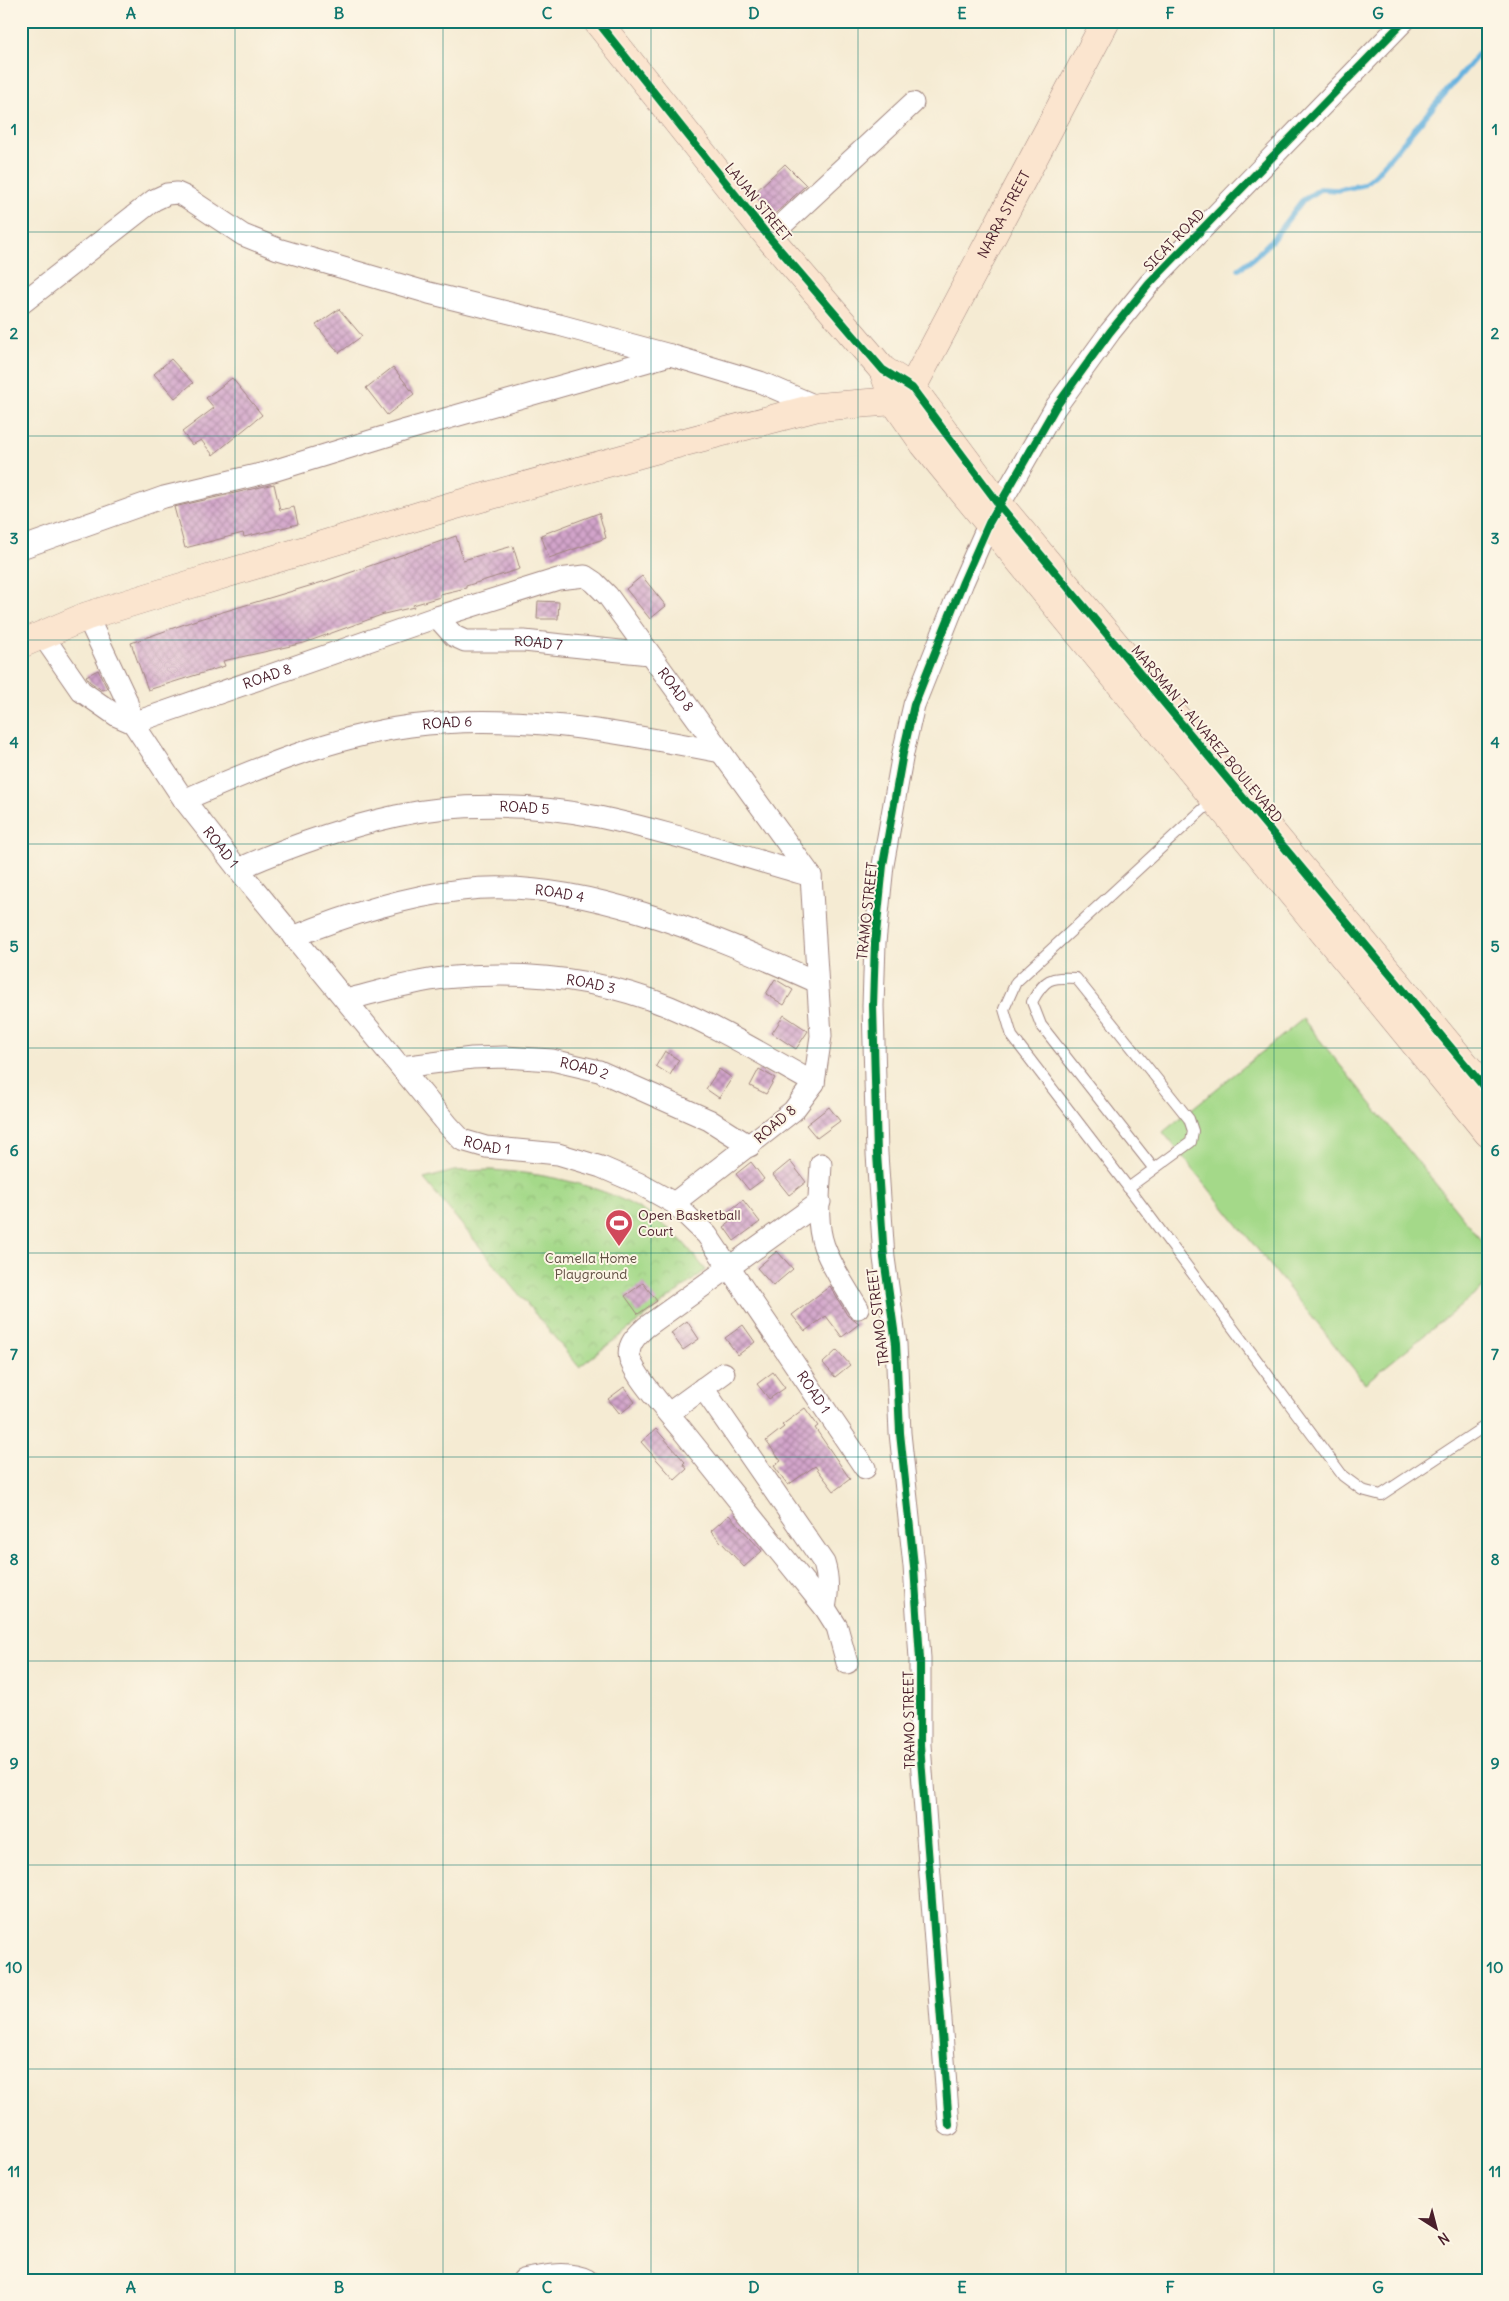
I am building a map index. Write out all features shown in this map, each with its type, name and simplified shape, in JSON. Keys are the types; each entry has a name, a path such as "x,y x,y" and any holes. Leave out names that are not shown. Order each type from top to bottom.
{"street":[{"name":"LAUAN STREET","path":"597,21 769,237 903,394"},
{"name":"NARRA STREET","path":"903,394 1106,21"},
{"name":"SICAT ROAD","path":"995,515 1055,408 1110,332 1149,284 1404,21"},
{"path":"769,237 913,103"},
{"path":"21,304 146,206 167,194 177,193 243,234 278,249 429,293 559,324 670,355 760,382 818,407"},
{"path":"21,548 164,497 273,471 406,430 670,355"},
{"path":"133,723 117,716 81,691 32,640 88,616 452,506 648,451 818,407 903,394"},
{"name":"MARSMAN T. ALVAREZ BOULEVARD","path":"903,394 924,444 995,515 1224,792 1488,1092"},
{"name":"TRAMO STREET","path":"949,2125 920,1745 920,1659 914,1576 900,1433 896,1344 882,1239 877,1154 873,982 883,865 914,705 957,597 995,515"},
{"name":"ROAD 8","path":"133,723 437,617 558,579 585,576 594,582 608,596 811,876 821,1036 814,1083 793,1111 674,1203"},
{"path":"88,616 126,699 133,723"},
{"name":"ROAD 7","path":"437,617 454,636 465,641 524,641 649,654"},
{"name":"ROAD 6","path":"184,800 296,754 410,726 507,722 546,724 629,734 721,752"},
{"name":"ROAD 1","path":"133,723 184,800 238,869 462,1140 486,1147 558,1154 638,1182 674,1203 707,1235 865,1468"},
{"name":"MARSMAN T. ALVAREZ BOULEVARD","path":"1224,792 1488,1134"},
{"name":"ROAD 5","path":"238,869 273,854 396,816 486,806 540,808 598,817 667,834 811,876"},
{"name":"ROAD 4","path":"293,937 336,919 379,907 462,890 501,888 586,899 634,911 685,927 817,982"},
{"name":"ROAD 3","path":"346,1000 442,978 510,974 547,975 615,989 668,1007 705,1023 814,1083"},
{"name":"ROAD 2","path":"401,1067 505,1056 552,1060 590,1069 636,1086 709,1120 750,1146"},
{"path":"821,1164 820,1224 823,1245 836,1273 858,1308"},
{"path":"820,1202 646,1327 634,1338 630,1347 630,1357 634,1368 825,1608 837,1627 847,1663"},
{"path":"669,1413 724,1374"},
{"path":"704,1388 824,1563 828,1577 825,1608"},
{"path":"523,2280 553,2274 579,2276 587,2280"}],"lane":[{"path":"1224,792 1016,982 1004,1009 1012,1036 1343,1476 1362,1490 1380,1495 1488,1424"},
{"path":"1128,1188 1191,1142 1193,1131 1189,1120 1076,978 1055,977 1040,988 1032,1002 1040,1025 1154,1169"}],"green space":[{"path":"1303,1019 1488,1249 1488,1284 1365,1383 1163,1132"},
{"name":"Camella Home Playground","path":"491,1170 516,1172 566,1181 615,1196 659,1221 679,1238 706,1270 579,1367 424,1179 454,1171"}],"building":[{"path":"785,164 806,185 775,214 755,192"},
{"path":"339,309 362,336 339,353 316,325"},
{"path":"171,359 193,383 175,398 154,374"},
{"path":"393,367 414,394 387,415 366,388"},
{"path":"232,378 262,415 213,455 201,440 192,445 182,432 214,408 206,398"},
{"path":"274,484 280,510 294,507 298,524 244,537 243,533 185,548 174,507"},
{"path":"599,513 606,538 549,558 541,535"},
{"path":"456,536 463,560 513,546 520,569 466,586 466,588 440,594 440,597 413,605 414,607 384,614 304,643 223,661 225,666 148,690 131,643 196,620 326,581"},
{"path":"642,576 666,606 650,619 626,589"},
{"path":"538,601 559,602 558,619 537,619"},
{"path":"98,670 107,688 102,690 90,682 86,676"},
{"path":"775,979 793,990 784,1005 766,994"},
{"path":"784,1015 808,1031 796,1049 772,1033"},
{"path":"665,1051 679,1060 670,1075 656,1066"},
{"path":"719,1069 732,1078 719,1098 706,1089"},
{"path":"759,1069 775,1078 766,1094 750,1086"},
{"path":"829,1107 840,1121 817,1138 806,1125"},
{"path":"790,1161 806,1182 789,1195 773,1175"},
{"path":"751,1162 764,1179 749,1190 736,1174"},
{"path":"743,1200 760,1222 734,1241 724,1227 731,1222 725,1214"},
{"path":"777,1251 793,1269 773,1286 757,1268"},
{"path":"643,1283 657,1301 638,1314 625,1296"},
{"path":"830,1286 847,1315 859,1324 842,1337 826,1316 805,1331 792,1315"},
{"path":"687,1321 699,1339 683,1350 671,1333"},
{"path":"743,1325 755,1342 738,1355 725,1338"},
{"path":"837,1350 850,1365 835,1377 823,1363"},
{"path":"773,1372 785,1388 769,1399 757,1384"},
{"path":"624,1387 635,1402 620,1414 608,1399"},
{"path":"805,1408 818,1426 815,1428 850,1479 834,1491 815,1466 788,1485 774,1466 781,1461 766,1441 784,1427 782,1425"},
{"path":"656,1429 685,1462 683,1464 687,1469 675,1480 641,1442"},
{"path":"729,1515 762,1551 744,1567 711,1531"}],"waterway":[{"path":"1239,269 1254,258 1272,240 1302,201 1320,189 1337,190 1363,185 1375,175 1488,43"}],"cycle path":[{"path":"597,21 769,237 883,370 912,388 1001,507 1488,1092"},
{"path":"949,2125 920,1745 920,1659 914,1566 900,1433 896,1344 884,1258 877,1154 873,1006 875,943 883,865 903,753 914,705 963,582 989,523 1055,408 1110,332 1149,284 1404,21"}],"place":[{"name":"Open Basketball Court","path":"619,1247"}]}
